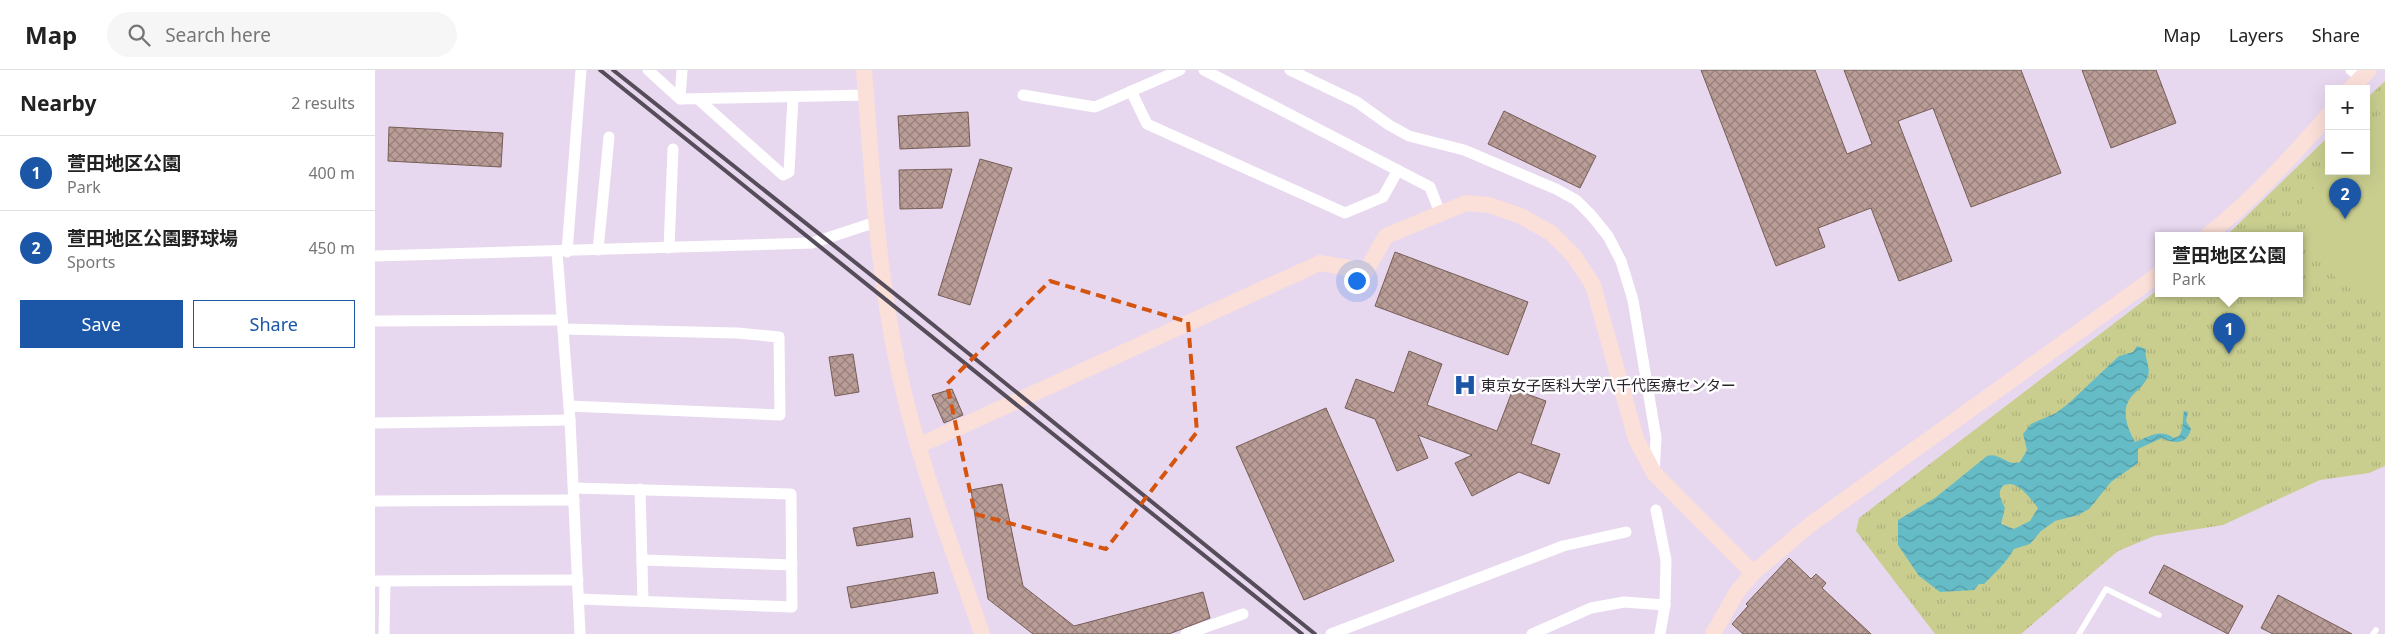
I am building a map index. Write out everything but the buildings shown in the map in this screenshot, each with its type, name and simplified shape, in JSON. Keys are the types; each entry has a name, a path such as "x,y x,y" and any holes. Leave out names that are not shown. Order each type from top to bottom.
{"street":[{"path":"579,634 570,420 563,325 562,252 581,70"},
{"path":"648,70 680,99 866,95"},
{"path":"680,99 682,70"},
{"path":"864,70 876,222 891,333 917,446 982,634"},
{"path":"1023,94 1095,107 1180,70"},
{"path":"1204,70 1430,187 1440,213"},
{"path":"1290,70 1357,102 1389,125 1409,136 1464,150 1556,188 1576,200 1591,215 1608,236 1621,261 1633,300 1656,438 1654,473"},
{"path":"1131,91 1147,124 1345,213 1383,197 1398,170"},
{"path":"698,99 783,175 789,172 793,97"},
{"path":"2212,232 2233,216 2281,169 2325,119"},
{"path":"598,250 609,137"},
{"path":"669,248 673,149"},
{"path":"917,446 1320,263 1366,271 1386,236 1466,203 1489,205 1521,216 1551,232 1574,256 1593,285 1636,439 1654,473 1753,573"},
{"path":"375,256 562,252 812,243 876,222"},
{"path":"1713,634 1737,592 1753,573 1811,524 2155,277"},
{"path":"375,321 563,325 779,337 779,415 569,406"},
{"path":"375,423 570,420"},
{"path":"573,488 791,494 792,607 579,599"},
{"path":"640,490 643,601"},
{"path":"375,501 574,500"},
{"path":"1656,510 1666,560 1665,605 1660,634"},
{"path":"1331,634 1563,546 1626,532"},
{"path":"642,560 792,565"},
{"path":"385,634 380,581 578,580"},
{"path":"1532,634 1591,608 1624,602 1665,605"},
{"path":"1186,634 1243,614"}],"lane":[{"path":"2079,634 2106,589 2159,614"}],"highlighted area":[{"path":"1050,281 1188,322 1197,432 1106,549 975,514 947,384"}],"green space":[{"path":"2385,81 2385,466 2369,473 2320,480 2223,525 2154,536 2118,551 2021,634 1935,634 1856,531 1859,518 2155,292 2155,297 2303,297 2303,232 2230,232 2325,140 2325,175 2370,175 2370,95"},
{"path":"2385,109 2385,305 2348,287 2327,269 2319,259 2307,234 2303,202 2325,173 2325,175 2370,175 2370,123"}],"water":[{"path":"2137,346 2146,349 2149,369 2147,379 2131,397 2126,408 2126,420 2135,442 2159,434 2169,435 2174,438 2179,436 2184,411 2188,412 2186,421 2191,429 2186,438 2180,442 2175,442 2162,438 2138,449 2138,463 2111,482 2089,509 2078,515 2055,521 2041,531 2030,544 2014,549 1996,572 1984,584 1979,584 1974,590 1940,592 1919,576 1898,545 1898,520 1935,498 1987,456 1996,456 2011,463 2020,462 2027,450 2023,434 2031,424 2056,413 2119,356 2133,352","holes":["2004,485 2014,485 2025,493 2038,508 2030,521 2014,529 2001,524 2005,508 2000,493"]}],"railway":[{"path":"600,70 1302,634"},
{"path":"613,70 905,302 1315,634"}],"place":[{"name":"萱田地区公園野球場","path":"2345,219"},
{"name":"萱田地区公園","path":"2229,354"},
{"name":"東京女子医科大学八千代医療センター","path":"1465,385"}]}
